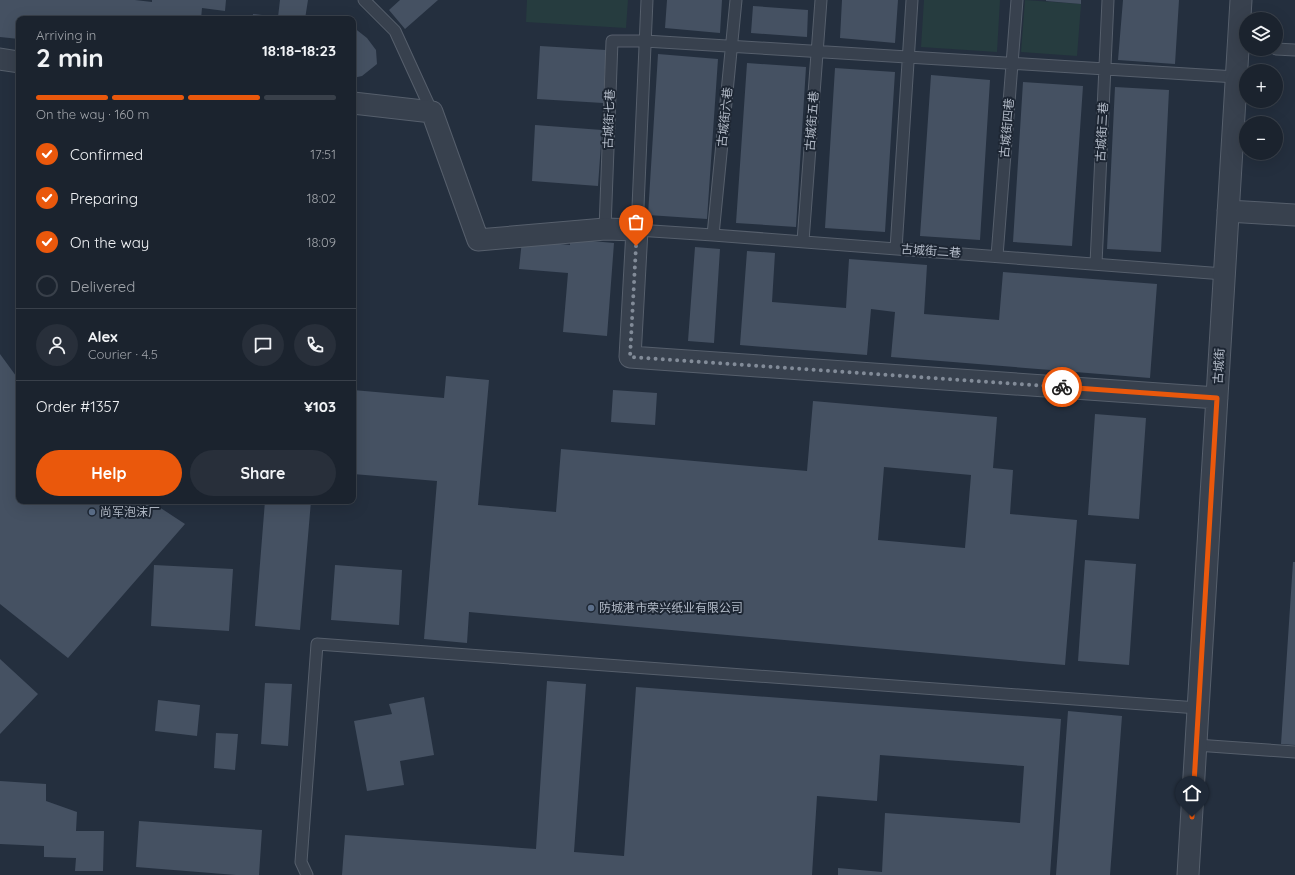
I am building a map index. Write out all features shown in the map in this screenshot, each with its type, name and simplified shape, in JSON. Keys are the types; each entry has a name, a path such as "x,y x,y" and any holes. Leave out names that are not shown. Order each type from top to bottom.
{"street":[{"name":"古城街","path":"1241,0 1241,12"},
{"name":"古城街","path":"1188,875 1236,77 1240,56"},
{"path":"0,59 16,62"},
{"path":"356,103 432,112 478,240 605,229 637,230 630,357 1217,398"},
{"path":"1228,211 1295,215"}],"lane":[{"path":"364,0 395,31 432,112"},
{"path":"637,230 647,0"},
{"name":"古城街六巷","path":"713,235 736,0"},
{"name":"古城街五巷","path":"803,241 821,0"},
{"path":"896,249 912,0"},
{"name":"古城街四巷","path":"997,256 1018,0"},
{"name":"古城街三巷","path":"1096,264 1108,0"},
{"name":"古城街七巷","path":"605,229 612,41 645,41"},
{"path":"645,41 1236,77"},
{"path":"1283,49 1295,50"},
{"name":"古城街二巷","path":"637,230 803,241 1224,274"},
{"path":"307,875 300,862 317,644 1198,708"},
{"path":"1196,745 1295,752"}],"green space":[{"path":"527,0 628,0 626,28 526,22"},
{"path":"924,0 1000,0 997,52 921,47"},
{"path":"1025,0 1081,4 1077,56 1021,52"}],"building":[{"path":"0,0 135,0 152,2 152,0 226,0 225,11 202,8 201,16 16,16 16,39 0,37"},
{"path":"280,0 308,0 305,16 278,16"},
{"path":"400,0 438,0 405,29 389,10"},
{"path":"667,0 722,0 720,33 665,28"},
{"path":"842,0 898,0 895,43 840,38"},
{"path":"1081,0 1081,4 1046,1"},
{"path":"1123,0 1179,0 1175,64 1118,60"},
{"path":"753,6 808,10 807,37 751,33"},
{"path":"253,14 270,16 253,16"},
{"path":"356,29 367,38 376,50 377,64 362,76 356,77"},
{"path":"540,46 606,50 603,103 537,99"},
{"path":"658,54 718,59 707,219 648,215"},
{"path":"747,63 806,67 796,227 736,223"},
{"path":"835,68 895,72 885,232 825,228"},
{"path":"931,75 990,80 980,240 920,236"},
{"path":"1023,82 1083,86 1072,246 1013,242"},
{"path":"1115,87 1169,90 1161,252 1107,249"},
{"path":"535,125 602,130 598,186 532,181"},
{"path":"570,239 614,243 607,336 563,332 568,273 519,269 522,240 570,245"},
{"path":"695,247 720,249 714,343 688,341"},
{"path":"747,251 775,253 772,302 846,308 849,259 927,265 924,314 999,320 1003,272 1157,284 1150,378 891,357 895,312 871,309 867,355 740,345"},
{"name":"尚军泡沫厂","path":"0,354 16,376 16,504 155,504 185,524 68,658 0,604"},
{"path":"446,376 489,380 478,505 556,512 561,449 807,471 813,401 997,417 993,468 1013,470 1010,514 1077,520 1065,665 469,612 467,643 424,639 437,481 356,474 356,390 444,398","holes":["884,467 971,475 965,548 878,540"]},
{"path":"613,390 657,393 655,425 611,422"},
{"path":"1095,414 1146,418 1139,519 1088,515"},
{"path":"265,504 311,504 300,630 255,626"},
{"path":"1085,560 1136,564 1129,665 1078,661"},
{"path":"1293,562 1295,562 1295,745 1281,744"},
{"path":"154,565 233,569 229,631 151,626"},
{"path":"335,565 402,570 399,625 331,620"},
{"path":"0,659 38,694 0,734"},
{"path":"547,681 586,684 574,852 624,856 636,687 1061,719 1050,875 838,875 838,868 882,872 885,813 1020,823 1024,766 880,755 877,801 817,796 812,875 342,875 345,835 536,849"},
{"path":"265,683 292,684 288,746 261,744"},
{"path":"424,697 434,755 400,761 404,785 367,791 354,721 392,714 389,704"},
{"path":"158,700 200,705 197,736 155,731"},
{"path":"1068,711 1122,716 1110,875 1056,875"},
{"path":"216,733 238,734 235,770 214,768"},
{"path":"0,781 46,784 46,801 77,812 76,831 104,831 103,871 75,871 76,858 44,857 44,846 0,844"},
{"path":"139,821 262,830 259,875 236,875 136,867"}],"way so far":[{"path":"636,246 630,357 1062,387"}],"place":[{"name":"尚军泡沫厂","path":"92,512"},
{"name":"防城港市荣兴纸业有限公司","path":"591,608"}],"route":[{"path":"1062,387 1217,398 1192,817"}]}
